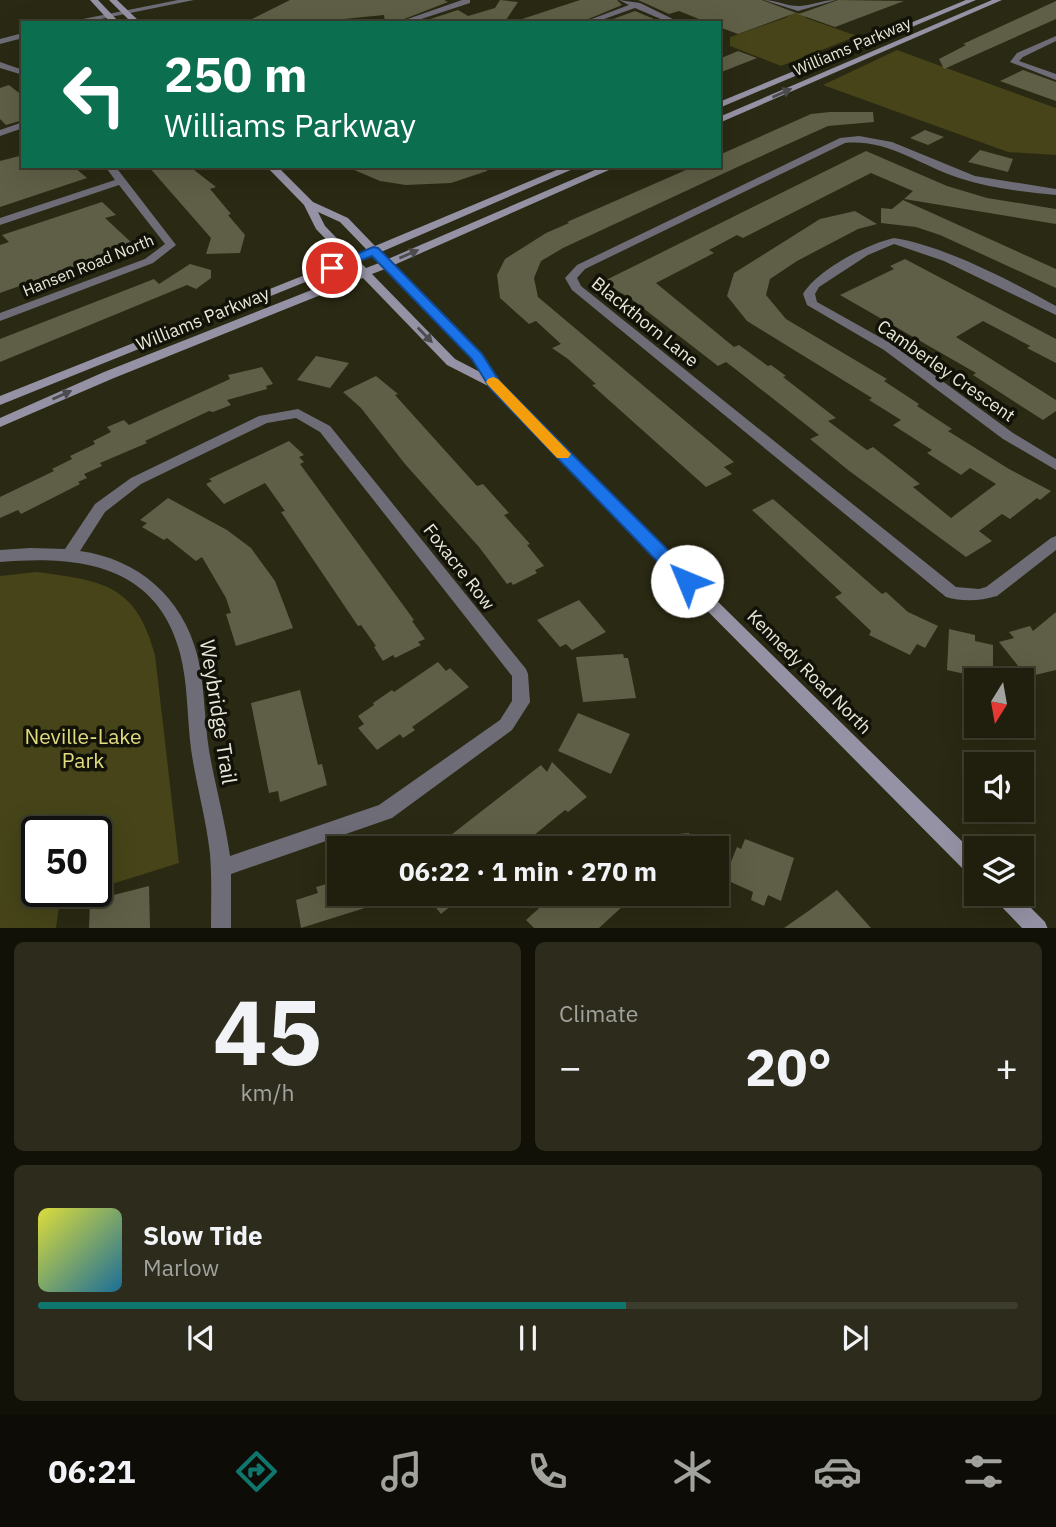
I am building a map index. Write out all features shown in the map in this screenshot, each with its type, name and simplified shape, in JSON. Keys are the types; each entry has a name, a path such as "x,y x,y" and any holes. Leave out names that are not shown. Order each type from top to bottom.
{"main road":[{"path":"94,0 112,19"},
{"path":"113,0 135,21"},
{"name":"Williams Parkway","path":"721,104 972,0"},
{"name":"Williams Parkway","path":"721,119 998,0"},
{"path":"273,168 309,204"},
{"name":"Williams Parkway","path":"0,401 351,260 570,168"},
{"name":"Williams Parkway","path":"0,423 109,375 387,264 608,168"},
{"name":"Kennedy Road North","path":"309,204 344,220 477,357 495,385 649,543 964,856"},
{"name":"Kennedy Road North","path":"309,204 320,227 451,362 495,385"},
{"path":"1015,906 1037,928"}],"street":[{"path":"90,21 112,19 127,13 158,9 190,0"},
{"path":"407,21 466,3 466,0"},
{"path":"623,0 673,21"},
{"path":"768,0 798,9 832,0"},
{"path":"591,21 637,5"},
{"path":"0,42 21,36"},
{"path":"1056,38 1020,55 1014,62 1056,77"},
{"path":"0,65 21,72"},
{"path":"0,133 21,126"},
{"name":"Blackthorn Lane","path":"1056,192 979,180 881,141 854,138 581,267 571,278 576,288 952,593 991,593 1056,541"},
{"name":"Hansen Road North","path":"0,317 149,261 171,245 111,168"},
{"path":"0,222 121,181"},
{"name":"Camberley Crescent","path":"1056,311 924,248 894,241 875,248 814,285 810,294 811,303 816,307 888,347 1008,436 1056,465"},
{"name":"Foxacre Row","path":"70,554 100,508 136,481 264,419 298,413 325,429 520,674 521,702 506,725 386,812 221,868"},
{"name":"Weybridge Trail","path":"0,556 32,552 70,554 106,562 133,573 157,591 180,627 188,653 221,868 221,928"}],"green space":[{"path":"793,13 802,13 806,18 857,36 781,66 730,46 730,37"},
{"path":"897,50 1056,108 1056,155 1008,152 823,85"},
{"name":"Neville-Lake Park","path":"37,572 81,579 114,590 138,613 155,655 179,863 112,884 112,816 21,816 21,907 59,907 56,928 0,928 0,576"}],"building":[{"path":"290,0 448,2 399,21 385,21 384,15 324,21 248,21"},
{"path":"500,0 518,2 505,21 424,21 458,10 468,16 495,8"},
{"path":"580,0 617,0 622,5 584,21 519,20"},
{"path":"638,0 762,0 799,14 838,0 904,1 835,27 795,13 738,34 721,28 721,21 704,21 679,11 669,14"},
{"path":"1056,1 1056,19 944,69 939,59 966,45 963,44"},
{"path":"635,11 654,19 649,21 608,21"},
{"path":"738,51 757,58 721,72 721,58"},
{"path":"1023,70 1056,82 1056,101 1000,81"},
{"path":"9,85 21,94 21,121 6,125 0,119 0,88"},
{"path":"873,112 874,122 828,126 744,164 563,248 541,261 534,278 538,297 734,462 724,467 732,474 706,487 592,385 596,384 552,348 561,344 536,321 529,324 500,298 497,275 505,259 546,233 569,223 567,222 690,168 721,168 721,154 811,114"},
{"path":"925,130 944,137 928,145 910,138"},
{"path":"980,150 1013,159 1008,172 968,162"},
{"path":"866,151 947,186 987,198 1056,209 1056,224 904,199 913,191 871,173 743,238 737,235 709,250 714,253 656,283 734,347 739,345 786,376 783,377 836,418 828,421 867,450 873,447 896,465 920,484 913,487 951,518 996,484 970,468 961,475 927,453 932,450 893,425 901,420 869,400 872,398 747,321 727,296 734,273 820,219 855,211 877,224 858,229 797,261 770,279 766,295 786,319 887,379 884,381 952,429 948,431 1009,469 1051,491 1040,500 1037,498 1010,519 1002,514 979,531 992,541 966,557 848,470 810,439 819,435 734,368 726,362 718,366 630,298 602,282"},
{"path":"21,156 21,168 75,168 87,178 0,207 0,161"},
{"path":"150,168 192,168 216,187 210,189 245,235 240,253 206,254 211,238"},
{"path":"350,168 487,168 487,171 451,183 406,185 380,181"},
{"path":"903,200 1056,269 1056,288 940,235 916,227 881,223 881,208 892,209"},
{"path":"102,202 116,215 105,218 134,245 0,293 0,245 9,242 2,235"},
{"path":"905,259 1056,339 1056,363 983,321 956,337 1056,400 1056,411 1043,420 973,375 976,373 840,295 894,269 890,266"},
{"path":"190,264 211,270 211,278 196,289 187,285 0,362 0,339 154,279 159,284"},
{"path":"316,356 349,363 330,388 297,380"},
{"path":"262,367 273,384 266,386 267,389 227,400 231,405 209,411 145,441 147,443 100,463 102,466 84,474 87,478 78,482 80,484 21,514 18,510 0,518 0,497 54,471 52,469 72,459 70,456 95,444 93,441 111,432 107,427 124,420 129,425 230,379 228,375"},
{"path":"376,376 398,394 395,395 477,486 483,484 509,513 504,515 530,544 527,545 544,566 535,570 537,573 513,585 511,582 507,584 361,408 343,392"},
{"path":"289,441 304,455 299,457 304,462 300,464 414,620 412,621 425,639 418,642 421,645 383,661 374,647 376,646 361,625 358,626 281,512 285,511 265,483 224,504 206,484 212,481 209,479"},
{"path":"168,498 227,530 251,548 275,581 293,628 236,646 226,614 231,613 226,598 202,557 196,561 167,538 164,540 142,527 147,523 140,520"},
{"path":"773,499 882,594 886,592 908,612 938,626 925,648 917,644 910,655 869,635 871,631 835,597 842,593 752,510"},
{"path":"579,600 606,632 572,650 566,644 560,647 537,620"},
{"path":"1056,612 1056,670 1034,675 1034,668 1020,668 999,642 1014,638 1009,632 1030,626 1033,631"},
{"path":"949,629 975,635 975,641 993,645 993,668 964,668 964,674 947,670"},
{"path":"623,654 624,658 628,658 636,698 583,702 576,657"},
{"path":"438,662 446,671 450,668 469,687 412,727 415,730 403,738 400,734 377,750 358,728 364,724 358,716 392,690 394,692"},
{"path":"300,690 318,765 322,764 327,785 280,802 278,791 269,793 251,703"},
{"path":"578,713 630,734 611,774 558,751"},
{"path":"552,762 587,797 568,812 565,810 533,836 450,836 541,765 547,772"},
{"path":"689,833 690,836 659,836"},
{"path":"745,839 794,858 781,901 768,895 764,906 751,900 753,892 729,881 729,867 737,847 741,849"},
{"path":"327,884 327,906 371,906 301,928 296,900 318,893 316,887"},
{"path":"149,886 150,928 89,928 90,907 112,907 112,895"},
{"path":"837,890 871,928 784,928 807,912"},
{"path":"435,906 451,906 441,914"},
{"path":"542,906 623,906 599,928 534,928 526,920"}],"slow traffic":[{"path":"493,382 563,454"}],"route":[{"path":"332,268 373,250 477,357 495,385 687,581"}]}
